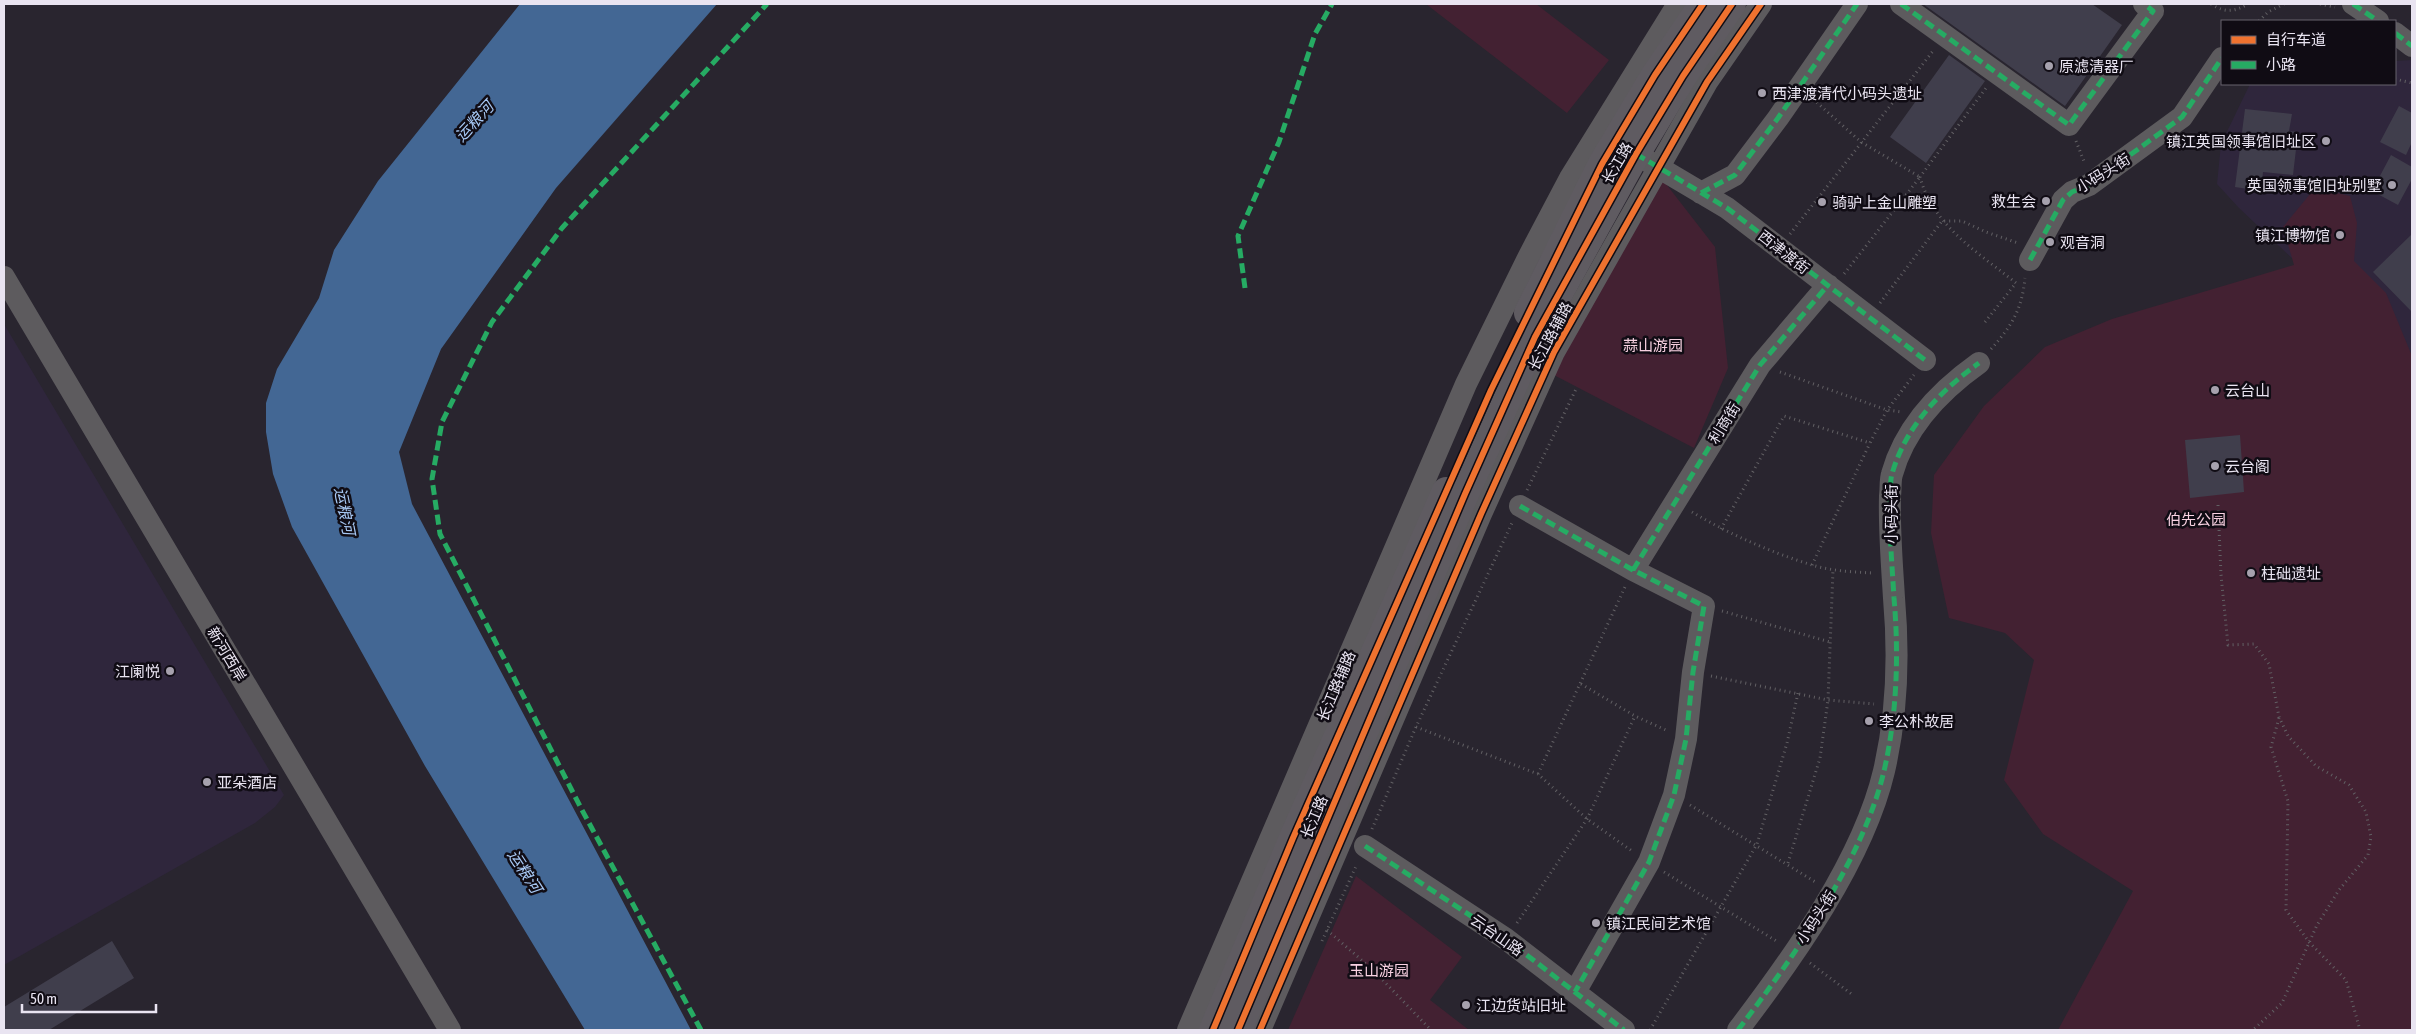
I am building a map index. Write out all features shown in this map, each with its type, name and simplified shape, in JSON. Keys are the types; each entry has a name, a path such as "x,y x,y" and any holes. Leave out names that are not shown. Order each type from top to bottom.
{"main road":[{"name":"长江路","path":"1213,1030 1293,838 1491,390 1602,164 1655,75 1703,4"},
{"name":"长江路","path":"1238,1030 1465,494 1532,346 1585,244 1647,161 1683,76 1732,4"}],"street":[{"name":"长江路辅路","path":"1188,1030 1466,384 1570,178 1678,4"},
{"name":"长江路辅路","path":"1260,1030 1474,532 1554,352 1647,161 1707,82 1760,4"},
{"path":"1701,193 1735,175 1857,4"},
{"path":"1901,4 2069,125 2152,6"},
{"path":"2354,4 2377,20"},
{"path":"2396,34 2412,46"},
{"name":"小码头街","path":"2034,253 2063,200 2072,192 2089,185 2182,118 2221,60"},
{"name":"西津渡街","path":"1647,161 1727,208 1925,360"},
{"name":"新河西岸","path":"4,277 450,1030"},
{"name":"利商街","path":"1633,570 1760,365 1828,285"},
{"name":"小码头街","path":"1738,1030 1759,1003 1832,893 1862,836 1884,772 1896,690 1894,598 1891,575 1891,474 1922,415 1953,381 1979,363"},
{"path":"1520,506 1633,570 1704,606 1693,672 1686,739 1674,795 1648,862 1575,992"},
{"name":"云台山路","path":"1365,846 1506,939 1624,1030"}],"path":[{"path":"2211,4 2222,10 2235,11 2248,4"},
{"path":"2260,20 2268,12 2284,4"},
{"path":"1779,248 1945,36"},
{"path":"1828,285 1836,283 1920,177 1997,73"},
{"path":"2396,79 2412,83"},
{"path":"1798,88 1861,142 1920,177 1924,193 1942,221 2016,283 1984,322"},
{"path":"1942,221 1962,221 2034,253 2023,299 2018,311 2006,333 1979,363"},
{"path":"1870,317 1942,221"},
{"path":"1812,565 1887,410 1925,360"},
{"path":"1760,365 1887,410"},
{"path":"1319,947 1416,727 1577,387"},
{"path":"1721,529 1784,416 1870,443"},
{"path":"1674,502 1721,529 1812,565 1833,570 1891,575"},
{"path":"2218,505 2221,575 2228,645 2254,644 2269,664 2279,717 2288,736 2316,766 2349,785 2366,812 2371,837 2368,855 2338,890 2310,942 2282,1003 2253,1030"},
{"path":"1538,774 1633,570"},
{"path":"1788,863 1820,758 1828,700 1833,570"},
{"path":"1704,606 1830,642"},
{"path":"1693,672 1828,700 1894,706"},
{"path":"1581,684 1635,716 1686,739"},
{"path":"1650,1030 1757,844 1787,743 1798,693"},
{"path":"1506,939 1587,819 1635,716"},
{"path":"2279,717 2271,747 2288,801 2286,910 2310,942 2346,980 2360,1030"},
{"path":"1674,795 1739,836 1757,844 1788,863 1832,893"},
{"path":"1327,930 1372,970 1431,1030"}],"shaded area":[{"name":"镇江博物馆","path":"2412,60 2412,391 2295,261 2239,208 2217,184 2221,144 2250,85 2396,85 2396,61"},
{"path":"4,324 284,795 275,807 255,823 4,965"}],"green space":[{"path":"1426,4 1536,4 1609,60 1567,113"},
{"name":"蒜山游园","path":"1663,180 1715,247 1728,368 1694,448 1552,374"},
{"name":"伯先公园","path":"2315,188 2350,196 2357,223 2354,261 2386,293 2412,356 2412,1030 2058,1030 2133,891 2043,834 2004,780 2034,660 2005,633 1949,618 1931,533 1934,475 1984,406 2045,347 2112,319 2294,265 2283,227"},
{"name":"玉山游园","path":"1356,876 1462,957 1430,1000 1469,1030 1288,1030"}],"water":[{"name":"运粮河","path":"520,4 717,4 556,188 441,349 399,452 412,504 691,1030 585,1030 425,766 292,527 273,474 266,432 266,403 277,369 319,298 334,250 378,181"}],"building":[{"name":"原滤清器厂","path":"1923,4 2092,4 2122,25 2065,106"},
{"path":"1949,55 1985,81 1926,163 1890,137"},
{"name":"英国领事馆旧址别墅","path":"2399,106 2412,113 2412,142 2406,155 2380,142"},
{"path":"2245,109 2292,114 2289,131 2298,132 2293,175 2263,172 2261,191 2235,187"},
{"name":"英国领事馆旧址别墅","path":"2391,155 2412,167 2412,179 2398,205 2372,191"},
{"path":"2412,234 2412,312 2373,272"},
{"name":"云台阁","path":"2240,435 2244,492 2190,498 2185,440"},
{"path":"112,941 134,978 49,1030 4,1030 4,1007"}],"marked path":[{"path":"701,1030 582,810 440,534 432,479 442,422 492,322 562,228 767,4"},
{"path":"1245,288 1238,236 1279,142 1315,34 1332,4"},
{"path":"1701,193 1735,175 1778,118 1857,4"},
{"path":"1901,4 2069,125 2153,11 2144,4"},
{"path":"2353,4 2377,20"},
{"path":"2396,34 2412,46"},
{"path":"2030,260 2063,200 2072,192 2089,185 2182,117 2221,59"},
{"path":"1636,154 1727,208 1925,360"},
{"path":"1633,570 1760,365 1828,285"},
{"path":"1738,1030 1781,972 1824,907 1860,839 1874,805 1888,750 1896,685 1896,620 1890,522 1891,476 1898,457 1915,425 1951,385 1979,363"},
{"path":"1520,506 1633,570 1704,606 1693,672 1686,739 1674,795 1649,862 1575,992"},
{"path":"1365,846 1506,939 1624,1030"}],"cycle path":[{"path":"1213,1030 1293,838 1491,390 1602,164 1655,75 1703,4"},
{"path":"1238,1030 1465,494 1535,337 1636,154 1683,76 1732,4"},
{"path":"1260,1030 1481,514 1554,352 1707,82 1761,4"}],"place":[{"name":"原滤清器厂","path":"2049,66"},
{"name":"西津渡清代小码头遗址","path":"1762,93"},
{"name":"镇江英国领事馆旧址区","path":"2326,141"},
{"name":"英国领事馆旧址别墅","path":"2392,185"},
{"name":"救生会","path":"2046,201"},
{"name":"骑驴上金山雕塑","path":"1822,202"},
{"name":"镇江博物馆","path":"2340,235"},
{"name":"观音洞","path":"2050,242"},
{"name":"云台山","path":"2215,390"},
{"name":"云台阁","path":"2215,466"},
{"name":"柱础遗址","path":"2251,573"},
{"name":"江阑悦","path":"170,671"},
{"name":"李公朴故居","path":"1869,721"},
{"name":"亚朵酒店","path":"207,782"},
{"name":"镇江民间艺术馆","path":"1596,923"},
{"name":"江边货站旧址","path":"1466,1005"}]}
